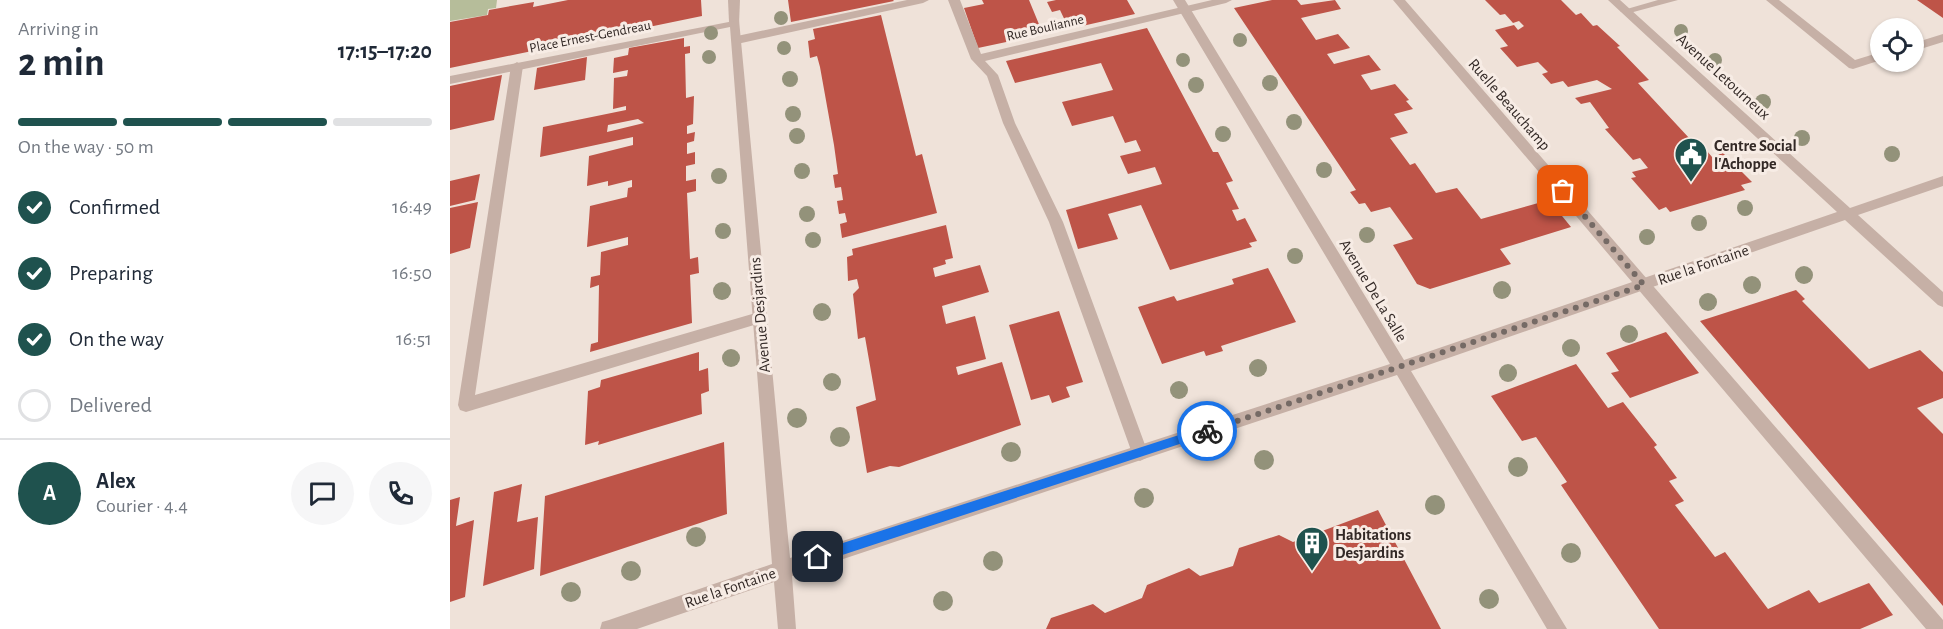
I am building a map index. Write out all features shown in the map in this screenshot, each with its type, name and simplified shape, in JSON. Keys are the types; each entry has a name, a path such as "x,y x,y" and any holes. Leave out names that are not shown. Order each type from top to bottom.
{"street":[{"name":"Avenue Desjardins","path":"734,0 787,629"},
{"path":"737,40 923,0"},
{"path":"954,0 977,59 992,75 1009,123 1056,222 1140,453"},
{"name":"Rue Boulianne","path":"977,59 1181,5 1226,0"},
{"name":"Ruelle Beauchamp","path":"1399,0 1938,629"},
{"name":"Avenue Letourneux","path":"1614,0 1943,301"},
{"path":"1626,12 1672,0"},
{"path":"1772,0 1853,65 1870,60"},
{"name":"Avenue De La Salle","path":"1181,5 1558,629"},
{"name":"Place Ernest-Gendreau","path":"450,80 735,22"},
{"path":"1924,43 1943,38"},
{"path":"517,66 466,405 759,318"},
{"name":"Rue la Fontaine","path":"609,629 781,570 1399,368 1943,182"}],"green space":[{"path":"450,0 497,0 496,8 488,9 487,15 450,21"}],"building":[{"path":"568,0 701,0 702,16 450,68 450,22 488,15 489,10 534,2 533,7"},
{"path":"788,0 893,0 894,1 791,22"},
{"path":"982,0 1029,0 1043,34 978,48 964,8 984,4"},
{"path":"1127,0 1135,14 1069,29 1060,10 1052,12 1047,2"},
{"path":"1272,0 1297,0 1301,5 1335,0 1341,9 1301,18 1316,40 1338,34 1350,48 1327,54 1334,64 1369,55 1381,70 1361,75 1371,90 1395,84 1409,100 1406,101 1413,109 1394,114 1408,133 1390,138 1410,165 1415,163 1436,193 1457,188 1481,219 1549,200 1571,227 1500,249 1511,264 1430,289 1417,284 1393,245 1413,239 1390,207 1371,212 1365,203 1359,204 1350,192 1356,190 1234,8"},
{"path":"1485,0 1561,0 1576,15 1581,13 1593,26 1597,25 1620,46 1617,47 1649,80 1638,83 1703,153 1707,151 1712,157 1723,153 1752,182 1741,185 1745,190 1670,212 1666,207 1659,210 1631,178 1636,177 1632,172 1648,168 1640,158 1633,160 1605,129 1609,128 1590,102 1581,104 1575,98 1612,89 1597,80 1568,87 1563,81 1551,84 1542,74 1548,72 1538,62 1517,67 1500,48 1508,46 1495,30 1514,25 1518,30 1524,26 1519,21 1513,23 1505,14 1500,15"},
{"path":"1917,0 1943,0 1943,18"},
{"path":"881,15 916,156 922,154 937,213 842,238 840,224 847,222 845,213 839,214 837,201 843,200 841,187 835,188 833,175 838,174 834,145 820,67 817,56 810,58 808,41 815,39 813,29"},
{"path":"1147,28 1213,152 1218,152 1233,181 1226,183 1239,209 1232,210 1237,221 1245,218 1257,241 1249,243 1252,247 1170,270 1141,205 1108,214 1118,239 1078,249 1066,210 1162,184 1155,167 1128,174 1120,156 1141,151 1136,140 1125,143 1113,116 1072,126 1062,102 1113,90 1101,63 1015,83 1006,61"},
{"path":"684,38 684,47 690,46 690,53 685,54 686,98 694,96 693,124 687,126 687,134 695,132 694,141 687,143 687,154 695,152 695,164 686,166 686,181 696,179 696,191 687,193 690,259 698,257 699,273 690,275 692,323 590,352 591,344 598,342 599,285 590,288 591,277 600,275 601,252 628,245 628,237 587,247 590,206 627,197 628,188 632,187 632,180 608,186 608,181 587,186 589,156 633,145 633,137 540,157 543,127 626,110 626,106 613,109 614,78 627,76 628,70 613,73 614,58 628,55 629,48","holes":["638,119 644,123 607,132 608,125"]},
{"path":"587,57 585,80 534,90 537,68"},
{"path":"502,75 494,120 450,130 450,86"},
{"path":"480,174 475,200 450,206 450,181"},
{"path":"478,202 470,248 450,254 450,208"},
{"path":"946,225 953,258 945,260 946,264 933,268 935,277 980,265 989,292 942,306 946,324 975,316 986,359 956,367 958,375 1002,362 1021,425 899,467 890,466 867,473 856,407 876,400 865,337 858,339 853,294 859,288 857,279 848,281 847,257 853,255 852,249"},
{"path":"1268,268 1296,322 1221,346 1223,351 1206,356 1204,351 1162,364 1138,307 1174,296 1177,301 1234,284 1232,279"},
{"path":"1796,290 1805,299 1802,301 1869,369 1920,350 1943,372 1943,398 1917,408 1943,434 1943,606 1700,321"},
{"path":"1059,311 1083,382 1066,387 1070,397 1052,403 1049,395 1031,400 1009,325"},
{"path":"1666,332 1699,373 1630,398 1611,373 1619,371 1606,353"},
{"path":"699,352 699,371 708,368 709,391 701,394 702,414 598,445 599,441 585,445 588,391 600,387 601,380"},
{"path":"1576,364 1608,408 1623,402 1657,445 1654,447 1677,478 1669,481 1684,501 1675,505 1715,557 1725,552 1768,609 1809,590 1819,603 1869,583 1893,615 1860,629 1659,629 1561,485 1567,482 1536,437 1522,441 1491,396"},
{"path":"724,442 727,514 540,576 545,496"},
{"path":"522,484 517,522 538,517 534,569 483,586 494,492"},
{"path":"460,497 456,526 474,520 465,597 450,602 450,500"},
{"name":"Habitations Desjardins","path":"1378,510 1441,629 1046,629 1051,618 1093,604 1105,613 1142,598 1147,585 1189,568 1200,576 1233,566 1239,548 1279,535 1293,542"}],"way so far":[{"path":"1207,431 1644,285 1563,191"}],"place":[{"name":"Centre Social l'Achoppe","path":"1691,183"},
{"name":"Habitations Desjardins","path":"1312,572"}],"route":[{"path":"818,557 1207,431"}]}
